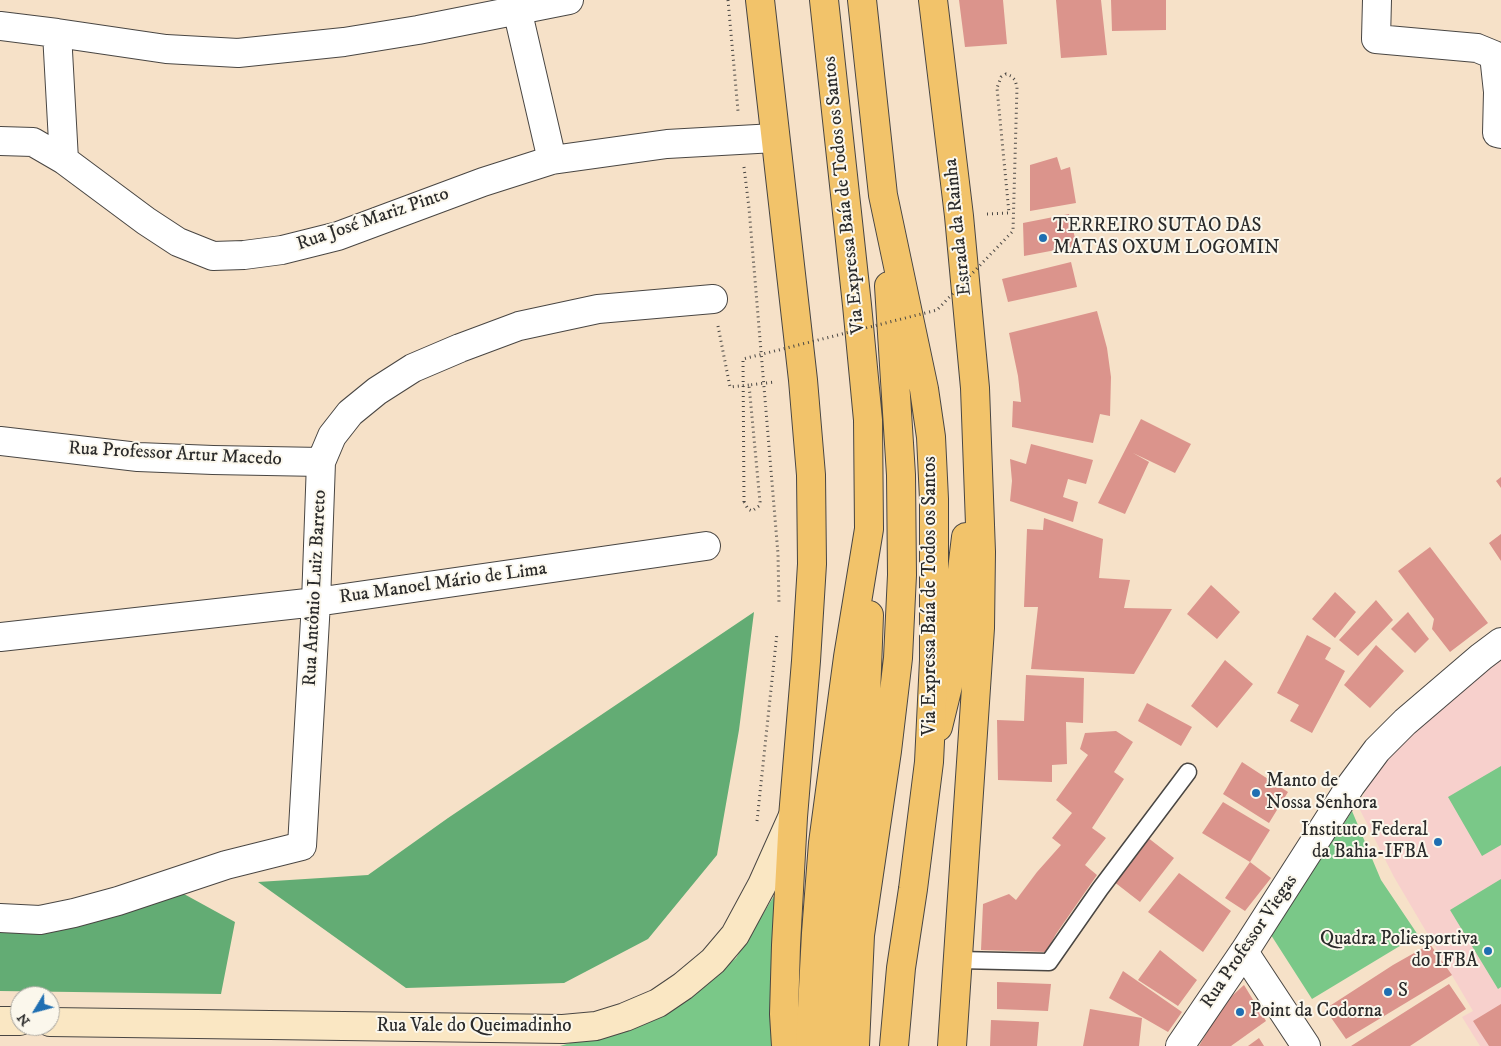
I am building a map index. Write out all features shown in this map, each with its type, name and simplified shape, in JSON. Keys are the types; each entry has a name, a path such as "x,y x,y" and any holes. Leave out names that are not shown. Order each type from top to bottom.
{"main road":[{"path":"760,0 803,380 811,475 812,564 793,817 786,945 784,1014 786,1046"},
{"name":"Via Expressa Baía de Todos os Santos","path":"810,1046 823,843 848,657 869,529 868,420 858,305 824,0"},
{"name":"Via Expressa Baía de Todos os Santos","path":"862,0 883,195 914,339 931,437 934,499 934,660 929,762 901,968 894,1046"},
{"name":"Estrada da Rainha","path":"934,0 959,216 975,388 979,454"},
{"path":"855,1046 860,935 887,750 898,658 902,576 901,475 883,195"},
{"path":"929,762 948,686 963,556 979,454"},
{"path":"952,1046 980,628 979,454"},
{"path":"835,1046 835,991 839,939 850,825 866,696 869,529"}],"street":[{"path":"0,26 166,49 238,53 363,39 569,0"},
{"path":"1377,0 1376,39 1477,48 1494,55 1498,92 1499,134"},
{"path":"517,9 552,160"},
{"path":"57,33 64,160"},
{"name":"Rua José Mariz Pinto","path":"0,141 33,142 64,160 146,221 178,242 213,256 221,256 282,250 338,236 483,182 552,160 667,144 775,138"},
{"name":"Rua Antônio Luiz Barreto","path":"0,918 40,920 74,913 118,901 226,865 302,846 316,602 321,462 332,436 350,413 413,368 519,326 598,309 713,299"},
{"name":"Rua Professor Artur Macedo","path":"0,441 138,457 321,462"},
{"name":"Rua Manoel Mário de Lima","path":"0,637 316,602 706,546"},
{"name":"Rua Professor Viegas","path":"1180,1046 1244,952 1351,785 1377,750 1426,703 1481,656 1501,642"},
{"name":"Rua Vale do Queimadinho","path":"60,1022 564,1029 596,1026 625,1018 658,1003 683,986 713,961 735,935 762,885 793,817"},
{"path":"1244,952 1306,1046"},
{"path":"536,1046 564,1029"}],"lane":[{"path":"958,960 1049,962 1100,889 1188,772"}],"path":[{"path":"728,0 749,208 778,554 779,612"},
{"path":"749,385 760,502 759,506 752,511 748,509 744,502 743,359 936,310 1013,231 1017,86 1015,80 1006,74 1001,77 997,88 1009,213 959,216"},
{"path":"713,299 730,387 763,383"},
{"path":"756,827 777,631"}],"shaded area":[{"name":"Instituto Federal da Bahia-IFBA","path":"1501,654 1501,1046 1480,1046 1462,1017 1473,1011 1394,877 1358,806 1381,760"}],"green space":[{"path":"754,612 739,730 717,855 648,939 564,983 406,988 258,882 368,875 448,818"},
{"path":"1501,766 1501,845 1482,856 1448,797"},
{"path":"1352,811 1381,880 1418,935 1312,999 1271,935"},
{"name":"Quadra Poliesportiva do IFBA","path":"1501,879 1501,987 1498,989 1450,910"},
{"path":"777,891 773,1046 560,1046 659,1017 699,990 736,958"},
{"path":"184,894 235,922 221,994 60,992 60,986 10,986 10,991 0,991 0,931 38,933"}],"building":[{"path":"959,0 1003,0 1007,44 965,47"},
{"path":"1056,0 1101,0 1107,55 1061,58"},
{"path":"1111,0 1166,0 1166,30 1112,31"},
{"path":"1057,157 1061,170 1070,167 1076,203 1030,211 1030,165"},
{"path":"1069,214 1077,246 1024,256 1023,223"},
{"path":"1071,262 1077,287 1008,302 1002,279"},
{"path":"1097,311 1107,348 1111,377 1110,416 1100,414 1093,443 1012,427 1013,401 1021,402 1009,333"},
{"path":"1141,419 1191,444 1175,473 1133,453 1149,462 1125,514 1098,503"},
{"path":"1031,444 1093,460 1086,484 1068,479 1063,497 1078,502 1073,522 1010,501 1012,481 1010,459 1026,464"},
{"path":"1501,477 1501,488 1496,481"},
{"path":"1044,518 1103,539 1099,578 1130,580 1124,608 1172,609 1134,674 1031,669 1038,607 1024,607 1027,529 1043,530"},
{"path":"1501,534 1501,561 1489,543"},
{"path":"1430,547 1488,623 1450,652 1432,629 1434,619 1398,571"},
{"path":"1211,585 1240,612 1217,639 1187,614"},
{"path":"1335,592 1356,612 1335,638 1312,619"},
{"path":"1376,600 1393,620 1358,656 1339,640"},
{"path":"1408,612 1429,639 1415,653 1391,629"},
{"path":"1307,635 1331,648 1325,659 1345,671 1312,733 1290,721 1299,705 1277,693"},
{"path":"1376,645 1404,671 1370,708 1344,685"},
{"path":"1225,660 1253,684 1217,728 1191,706"},
{"path":"1026,675 1084,678 1083,723 1066,722 1067,764 1052,765 1052,782 998,780 997,720 1024,721"},
{"path":"1147,703 1192,727 1181,746 1138,721"},
{"path":"1116,731 1133,742 1114,772 1124,779 1092,828 1106,838 1085,865 1097,875 1056,934 1046,952 981,950 983,904 1009,894 1016,900 1061,845 1052,838 1072,813 1056,800 1088,755 1080,749 1085,733"},
{"name":"Manto de Nossa Senhora","path":"1242,762 1288,792 1269,823 1223,794"},
{"path":"1223,802 1270,830 1250,862 1202,833"},
{"path":"1147,837 1174,858 1140,902 1113,881"},
{"path":"1250,862 1271,878 1245,911 1225,898"},
{"path":"1179,873 1231,911 1203,952 1148,912"},
{"name":"S","path":"1430,944 1452,975 1346,1039 1325,1009 1393,965"},
{"path":"1160,950 1197,980 1178,1006 1138,980"},
{"path":"1123,971 1182,1012 1168,1032 1109,998"},
{"path":"997,982 1051,984 1048,1011 997,1009"},
{"path":"1449,984 1466,1009 1410,1046 1351,1046"},
{"name":"Point da Codorna","path":"1244,985 1266,1021 1231,1046 1199,1046 1224,1003"},
{"path":"1501,1004 1501,1046 1489,1046 1473,1021"},
{"path":"1090,1009 1142,1018 1139,1046 1083,1046"},
{"path":"991,1020 1039,1022 1037,1046 990,1046"},
{"path":"1259,1038 1264,1046 1248,1046"}],"place":[{"name":"TERREIRO SUTAO DAS MATAS OXUM LOGOMIN","path":"1043,238"},
{"name":"Manto de Nossa Senhora","path":"1256,793"},
{"name":"Instituto Federal da Bahia-IFBA","path":"1438,842"},
{"name":"Quadra Poliesportiva do IFBA","path":"1488,951"},
{"name":"S","path":"1388,992"},
{"name":"Point da Codorna","path":"1240,1012"}]}
